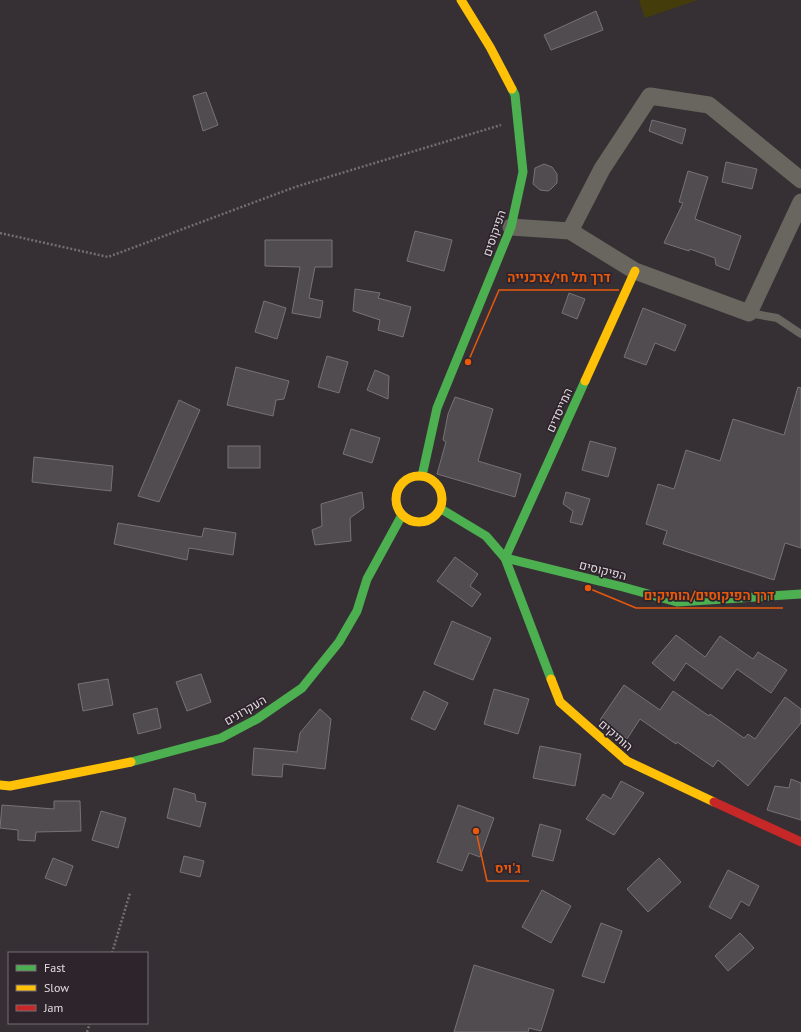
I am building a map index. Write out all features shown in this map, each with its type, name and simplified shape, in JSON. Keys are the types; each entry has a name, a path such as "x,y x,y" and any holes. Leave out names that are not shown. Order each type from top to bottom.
{"street":[{"name":"הפיקוסים","path":"422,476 437,408 511,227 523,172 514,95 490,47 461,0"},
{"path":"570,231 602,169 650,96 709,106 801,180"},
{"path":"511,227 570,231 635,271 749,313 801,202"},
{"name":"המייסדים","path":"505,558 635,271"},
{"path":"416,476 433,479 441,490 443,498 441,509 436,516 429,521 421,523 409,521 397,508 396,495 399,486 408,478 416,476"},
{"path":"441,509 486,536 505,558"},
{"name":"העקרונים","path":"0,785 10,786 124,764 221,738 257,719 302,688 339,642 357,611 367,579 402,515"},
{"name":"הפיקוסים","path":"505,558 677,602 801,594"},
{"name":"הותיקים","path":"505,558 560,702 627,761 801,842"}],"lane":[{"path":"749,313 776,318 801,334"}],"path":[{"path":"0,233 108,257 295,187 517,120"},
{"path":"112,952 130,893"}],"shaded area":[{"path":"639,0 698,0 645,18"}],"building":[{"path":"596,11 603,30 551,50 544,35"},
{"path":"206,92 218,125 203,131 193,96"},
{"path":"652,120 686,129 682,144 649,131"},
{"path":"726,162 757,169 752,189 722,182"},
{"path":"544,164 552,167 557,174 557,183 548,191 540,190 533,184 535,168"},
{"path":"688,171 708,177 695,219 741,236 729,270 716,265 715,258 690,249 689,251 664,243 683,203 679,202"},
{"path":"415,231 452,240 444,271 407,261"},
{"path":"265,240 332,240 332,267 315,267 309,298 323,301 320,318 292,313 300,267 265,266"},
{"path":"355,289 380,293 378,298 411,307 403,337 378,330 380,320 353,311"},
{"path":"569,293 585,299 577,319 562,313"},
{"path":"264,301 286,308 277,339 255,332"},
{"path":"643,308 686,325 675,351 655,343 646,365 624,357"},
{"path":"327,356 348,362 339,393 318,387"},
{"path":"236,367 289,381 284,399 276,400 273,416 227,405"},
{"path":"375,370 389,376 388,399 367,390"},
{"path":"798,387 801,388 801,548 785,543 774,580 663,544 667,531 646,524 658,484 674,489 686,450 720,461 733,419 784,435"},
{"path":"455,397 493,409 478,461 521,474 515,497 437,474 446,442 443,440 448,414"},
{"path":"179,400 200,410 159,502 138,496"},
{"path":"351,429 380,438 372,463 343,454"},
{"path":"590,441 616,448 608,477 582,470"},
{"path":"228,446 260,446 260,468 228,468"},
{"path":"34,457 113,466 111,491 32,482"},
{"path":"362,492 364,508 350,518 351,541 315,545 312,530 322,526 321,504"},
{"path":"566,492 590,499 582,525 570,522 573,511 563,504"},
{"path":"118,523 202,537 204,528 236,533 233,555 189,548 187,560 114,544"},
{"path":"455,557 478,574 470,586 481,594 472,607 437,581"},
{"path":"452,621 491,638 473,680 434,664"},
{"path":"676,635 705,657 720,636 753,659 758,652 787,670 771,693 737,669 722,689 686,663 674,681 652,663"},
{"path":"201,674 211,702 187,711 176,682"},
{"path":"108,679 113,705 83,711 78,684"},
{"path":"624,685 660,710 673,691 709,716 710,714 744,738 748,734 755,739 785,697 801,709 801,723 748,786 718,760 713,767 640,719 627,739 600,720"},
{"path":"494,689 529,699 518,734 484,724"},
{"path":"424,691 448,703 435,730 411,719"},
{"path":"157,708 161,728 138,734 133,714"},
{"path":"320,709 331,719 325,769 283,764 282,777 252,775 254,748 297,752 300,733"},
{"path":"540,746 581,754 575,786 533,778"},
{"path":"791,779 801,783 801,820 767,810 775,786 789,788"},
{"path":"621,781 644,793 614,835 586,819 603,794 611,799"},
{"path":"174,788 195,794 196,801 206,803 200,827 167,818"},
{"path":"54,801 80,801 81,831 36,832 35,841 18,840 18,830 0,828 2,805 54,809"},
{"path":"458,805 494,818 480,857 469,853 462,871 437,862"},
{"path":"101,811 126,818 118,848 92,840"},
{"path":"540,824 561,830 553,861 532,856"},
{"path":"184,856 204,861 200,877 180,872"},
{"path":"53,858 73,866 66,886 45,878"},
{"path":"659,858 681,882 648,912 627,889"},
{"path":"728,870 759,886 749,906 741,901 731,919 709,907"},
{"path":"542,890 571,906 551,943 522,927"},
{"path":"601,923 622,931 604,983 582,976"},
{"path":"740,933 754,948 728,971 715,956"},
{"path":"474,965 554,990 541,1031 529,1028 528,1032 454,1032"}],"traffic: fast":[{"path":"422,476 437,408 511,227 523,172 515,95 512,89"},
{"path":"551,679 505,558 585,381"},
{"path":"441,509 486,536 505,558 677,602 801,594"},
{"path":"131,762 221,738 257,719 302,688 339,642 357,611 367,579 402,515"}],"traffic: slow":[{"path":"461,0 490,47 512,89"},
{"path":"585,381 635,271"},
{"path":"414,476 424,476 436,482 441,490 442,499 441,508 436,516 428,521 414,522 406,519 399,512 396,504 396,494 399,486 406,479 414,476"},
{"path":"551,679 560,702 627,761 714,802"},
{"path":"0,785 10,786 131,762"}],"traffic: jam":[{"path":"714,802 801,842"}],"place":[{"name":"דרך תל חי/צרכנייה","path":"468,362"},
{"name":"דרך הפיקוסים/הותיקים","path":"588,588"},
{"name":"ג'ויס","path":"476,831"}]}
